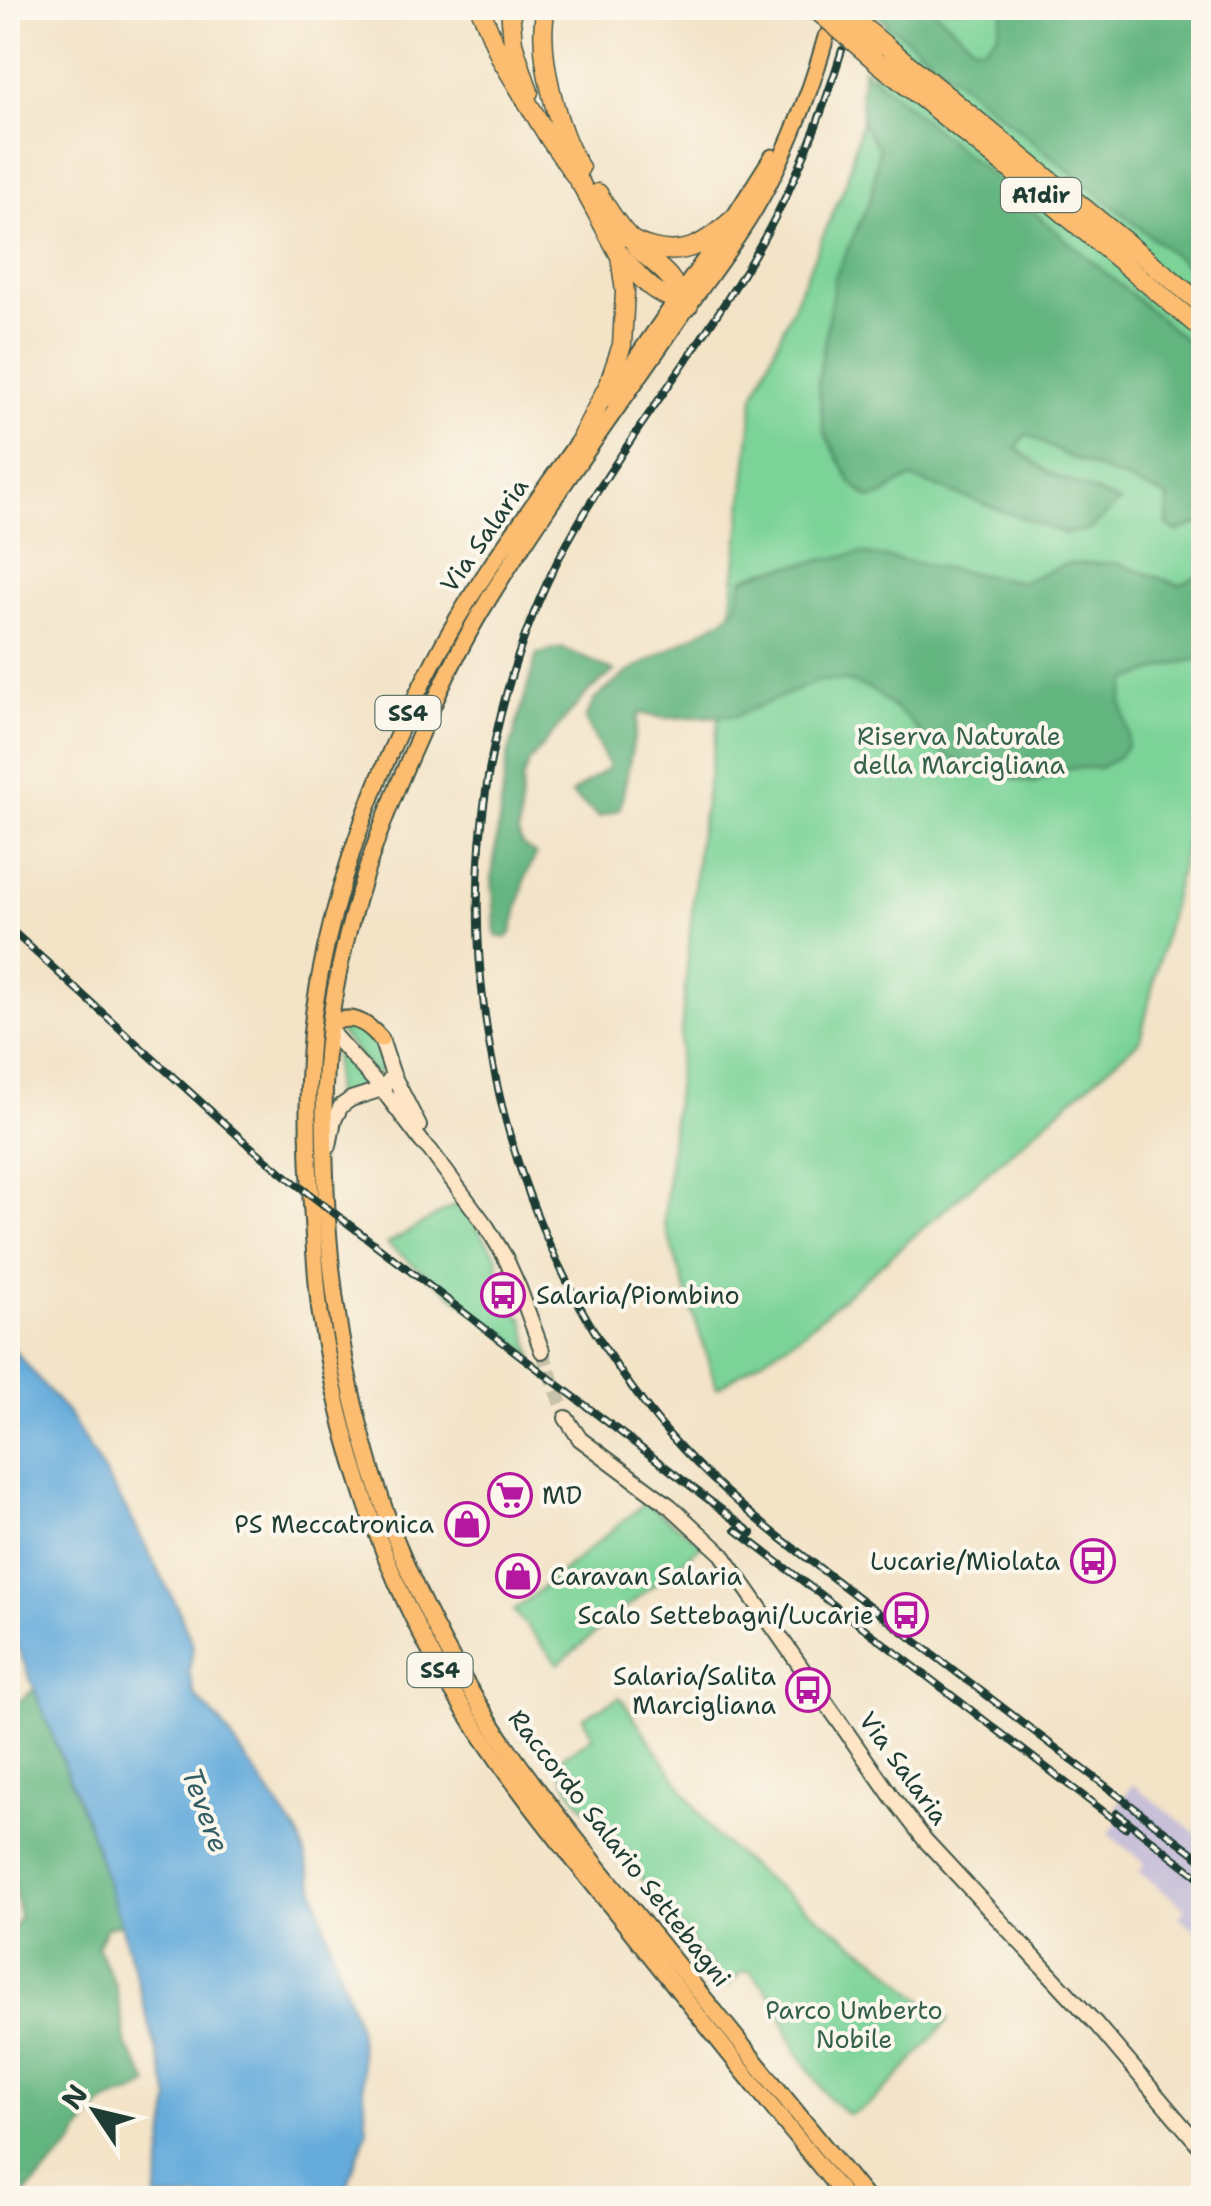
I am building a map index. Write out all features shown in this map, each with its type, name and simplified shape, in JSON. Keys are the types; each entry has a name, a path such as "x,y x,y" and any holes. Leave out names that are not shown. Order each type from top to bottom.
{"highway":[{"path":"480,8 501,59 581,184 620,256 653,289 684,301"},
{"path":"510,8 513,43 548,138"},
{"path":"546,8 544,49 548,77 577,164"},
{"name":"A1dir","path":"814,8 882,54 1204,306"},
{"name":"A1dir","path":"840,8 882,54 1204,331"},
{"path":"528,91 630,238 672,280 684,301"},
{"path":"630,238 642,245 681,252 709,240 732,220"},
{"path":"582,436 608,386 622,345 625,292 620,256"}],"main road":[{"name":"Via Salaria","path":"321,1026 330,935 377,786 412,704 467,600 582,436 745,226 778,166 812,84 826,37"},
{"name":"Via Salaria","path":"321,1026 382,822 453,663 480,612 684,301 796,120"},
{"path":"321,1026 351,1018 369,1026 381,1039"},
{"name":"Raccordo Salario Settebagni","path":"321,1026 325,1173 340,1344 376,1486 398,1546 442,1642 530,1780 866,2198"},
{"name":"Raccordo Salario Settebagni","path":"321,1026 308,1146 320,1310 355,1469 414,1620 453,1692 530,1805 846,2198"}],"street":[{"path":"321,1026 382,1089 486,1227 520,1288 542,1351"},
{"path":"381,1039 393,1075 430,1150"},
{"path":"325,1173 339,1109 352,1099 382,1089 393,1075"},
{"name":"Via Salaria","path":"566,1418 577,1437 679,1514 722,1554 925,1840 1098,2025 1204,2151"}],"shaded area":[{"path":"1133,1784 1203,1839 1203,1935 1179,1918 1185,1908 1139,1872 1145,1863 1108,1834 1124,1814 1116,1807"}],"green space":[{"path":"878,8 932,8 974,46 984,47 997,35 1004,8 1203,8 1203,279 878,16"},
{"name":"Riserva Naturale della Marcigliana","path":"889,8 1203,8 1203,772 1140,1040 801,1334 717,1388 664,1222 698,845 722,699 754,396 846,183"},
{"path":"863,68 1203,355 1203,524 1176,532 1167,525 1168,497 1063,454 1027,434 1016,448 1049,473 1120,502 1090,529 1066,534 912,478 870,499 852,484 824,432 818,382 835,277 871,198 879,148 863,126"},
{"path":"861,553 1022,582 1065,564 1116,563 1180,585 1203,573 1203,658 1127,681 1122,702 1127,746 1117,758 1100,768 1069,768 1034,783 976,771 931,747 908,719 872,690 847,681 818,681 736,716 664,718 639,713 620,809 599,817 571,794 609,767 585,719 595,699 627,673 723,619 736,608 743,579 764,571"},
{"path":"562,648 614,671 588,692 529,762 523,777 518,834 522,845 536,855 526,875 512,932 506,938 496,936 492,877 507,759 537,654"},
{"path":"345,1023 360,1027 371,1036 380,1054 381,1072 375,1075 340,1033"},
{"path":"338,1051 341,1052 371,1085 334,1097"},
{"path":"459,1203 498,1257 498,1294 524,1320 533,1357 387,1244"},
{"path":"645,1503 703,1544 558,1664 514,1611"},
{"path":"34,1689 89,1828 121,1924 107,1927 97,1946 116,1987 127,2047 149,2084 104,2104 75,2143 21,2198 8,2198 8,1938 19,1917 8,1844 8,1710"},
{"name":"Parco Umberto Nobile","path":"620,1697 715,1836 949,2019 887,2089 860,2110 848,2114 829,2099 795,2048 775,2001 752,1972 742,1971 727,1986 569,1788 555,1762 593,1736 583,1718"}],"water":[{"name":"Tevere","path":"8,1343 69,1415 129,1514 193,1646 189,1672 195,1696 221,1723 300,1837 358,2028 367,2130 343,2198 156,2198 170,2098 121,1924 89,1828 8,1630"}],"tunnel":[{"path":"542,1351 566,1418"}],"railway":[{"path":"842,50 810,141 769,229 718,314 581,519 557,562 514,668 488,780 478,894 484,1008 506,1121 543,1230 595,1332 661,1425 689,1456 783,1540 1204,1861"},
{"path":"8,927 295,1183 752,1533"},
{"path":"736,1530 1125,1828"},
{"path":"1117,1813 1204,1881"}],"place":[{"name":"Salaria/Piombino","path":"503,1295"},
{"name":"MD","path":"510,1495"},
{"name":"PS Meccatronica","path":"467,1524"},
{"name":"Lucarie/Miolata","path":"1093,1561"},
{"name":"Caravan Salaria","path":"518,1576"},
{"name":"Scalo Settebagni/Lucarie","path":"906,1615"},
{"name":"Salaria/Salita Marcigliana","path":"808,1690"}]}
